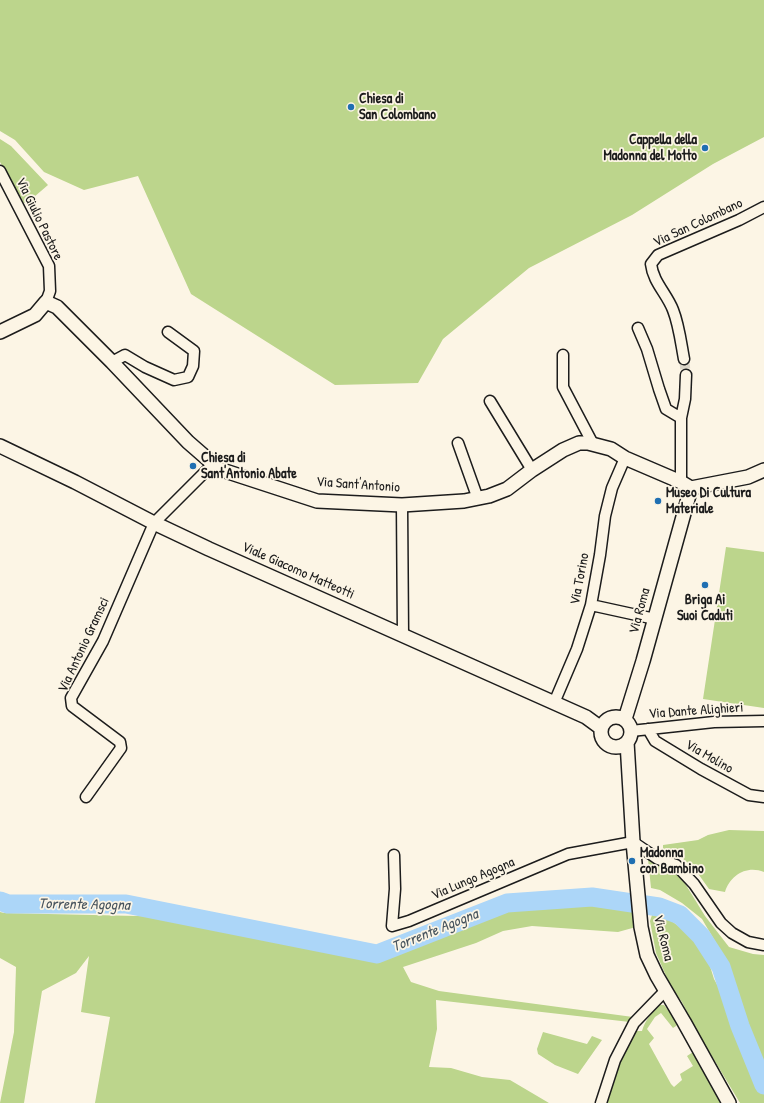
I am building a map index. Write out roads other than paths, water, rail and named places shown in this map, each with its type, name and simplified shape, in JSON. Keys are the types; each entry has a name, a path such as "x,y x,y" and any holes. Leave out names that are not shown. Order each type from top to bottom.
{"street":[{"name":"Via Giulio Pastore","path":"0,171 49,266 50,291 46,302"},
{"name":"Via San Colombano","path":"684,359 680,337 672,309 652,273 650,264 658,255 739,220 764,207"},
{"path":"0,332 35,315 46,302"},
{"name":"Via Sant'Antonio","path":"46,302 57,307 188,442 219,469 317,501 402,504 478,499 507,489 532,470 563,450 579,443 594,444 611,449 625,458 686,485"},
{"path":"638,328 647,349 666,409 681,418"},
{"path":"112,362 125,355 145,367 174,380 188,377 193,366 194,351 168,332"},
{"path":"563,355 563,387 594,444"},
{"path":"686,375 685,399 681,418 686,485 748,477 764,470"},
{"path":"490,401 532,470"},
{"path":"458,443 478,499"},
{"name":"Viale Giacomo Matteotti","path":"0,446 209,549 586,718 604,723 615,716 626,735"},
{"name":"Via Torino","path":"554,703 577,649 591,604 605,516 612,488 625,458"},
{"path":"154,523 213,464"},
{"name":"Via Roma","path":"686,485 678,533 626,735 627,762 641,927 647,955 656,976 729,1103"},
{"path":"402,504 403,636"},
{"name":"Via Antonio Gramsci","path":"86,797 122,748 120,742 72,706 71,698 103,641 154,523"},
{"path":"591,604 655,619"},
{"name":"Via Dante Alighieri","path":"626,735 648,729 714,722 764,721"},
{"path":"604,723 601,738 604,742 613,747 626,735"},
{"name":"Via Molino","path":"648,729 655,741 701,769 748,795 764,797"},
{"path":"633,842 658,859 676,865 694,884 721,923 732,933 748,942 764,945"},
{"name":"Via Lungo Agogna","path":"394,855 395,889 392,926 409,921 568,854 633,842"},
{"path":"601,1103 615,1060 634,1023 665,991"}],"waterway":[{"name":"Torrente Agogna","path":"0,901 8,904 126,904 377,954 507,903 592,897 659,907 680,915 701,936 721,967 740,1026 764,1085"}],"tunnel":[{"path":"684,359 686,375"}],"place":[{"name":"Chiesa di San Colombano","path":"351,107"},
{"name":"Cappella della Madonna del Motto","path":"705,148"},
{"name":"Chiesa di Sant'Antonio Abate","path":"193,466"},
{"name":"Museo Di Cultura Materiale","path":"658,501"},
{"name":"Briga Ai Suoi Caduti","path":"705,585"},
{"name":"Madonna con Bambino","path":"632,861"}]}
